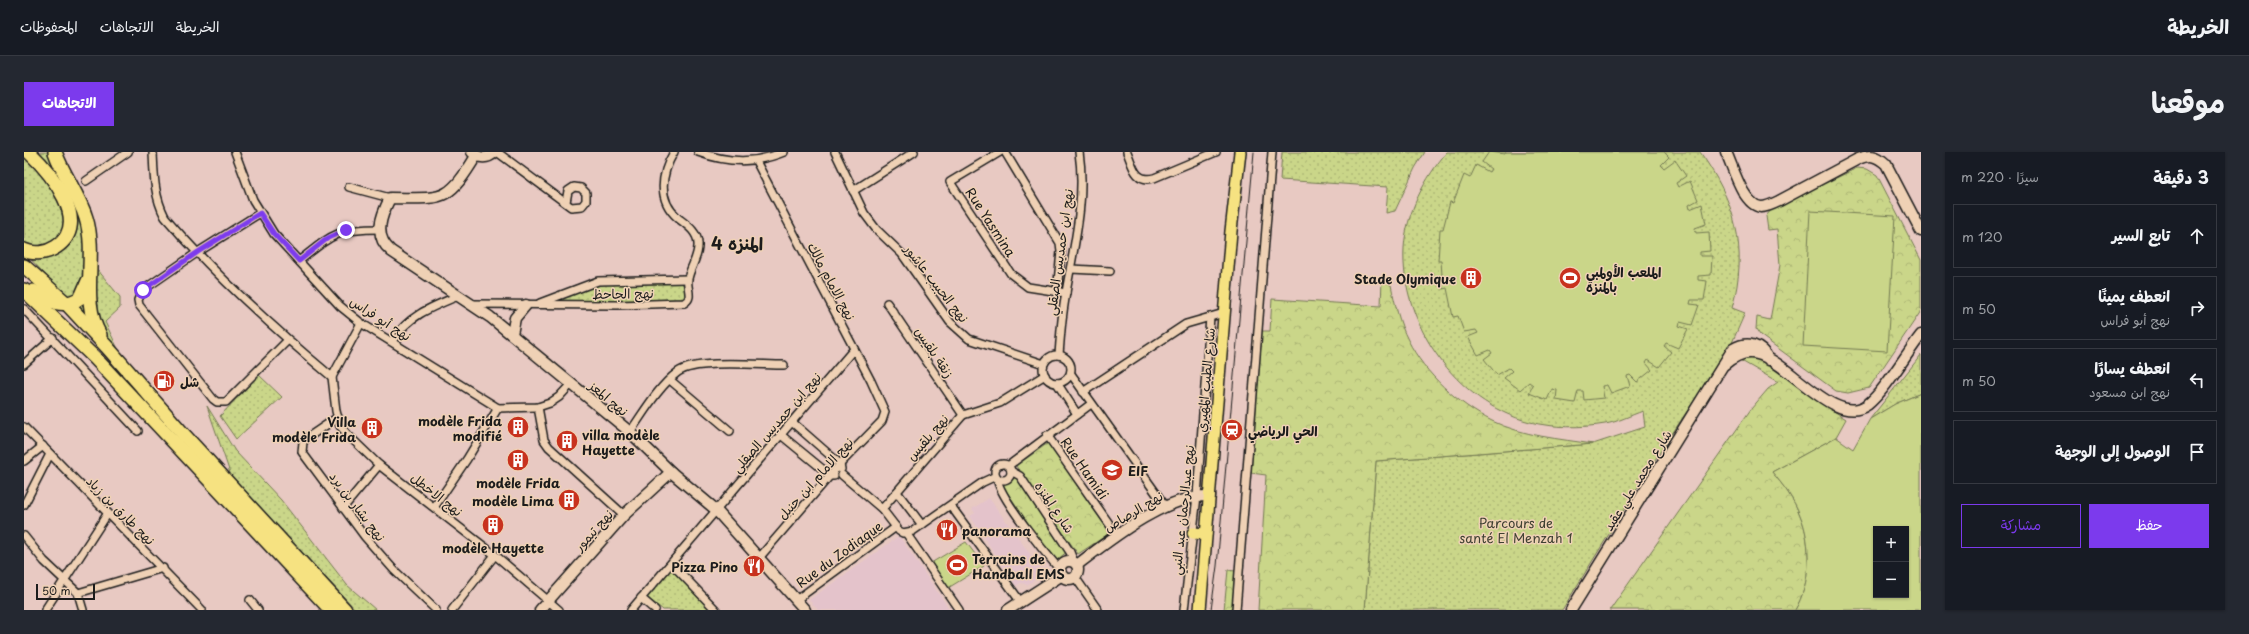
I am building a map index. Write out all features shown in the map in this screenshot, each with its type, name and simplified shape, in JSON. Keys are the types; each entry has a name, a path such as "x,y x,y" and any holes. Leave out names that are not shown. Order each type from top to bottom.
{"highway":[{"path":"24,250 43,252 57,246 69,231 72,220 69,208 62,194 39,161 29,152"},
{"path":"55,152 86,218 91,244 88,279 93,318 107,347"},
{"path":"24,266 66,304 107,347 185,436 345,610"},
{"path":"24,286 54,303 66,304 81,297 88,279"},
{"path":"24,290 95,358 330,610"},
{"path":"24,294 40,305"}],"main road":[{"name":"شارع الطيب المهيري","path":"1200,610 1224,313 1240,152"},
{"path":"1193,533 1206,534"}],"street":[{"path":"86,181 128,152"},
{"path":"153,152 154,175 158,203 166,217 198,252 288,340 332,377 361,323"},
{"name":"نهج أبو فراس","path":"235,152 242,174 260,213 274,234 340,306 361,323 498,408"},
{"path":"349,187 390,198 432,198 449,193 460,182 474,154 487,157 496,152 566,202"},
{"name":"نهج الجاحظ","path":"471,304 531,305 684,303 690,297 688,279 697,254 697,239 687,224 669,208 663,194 663,180 668,163 674,152"},
{"path":"698,152 714,158 736,161 756,161 784,152"},
{"name":"نهج الحبيب عاشور","path":"836,152 864,212 876,229 902,254 940,310 959,332 969,339 1044,364"},
{"path":"853,191 914,152"},
{"name":"Rue Yasmina","path":"1000,152 950,182 1011,274 1028,287 1066,293"},
{"path":"1005,152 1060,243 1061,251 1056,292"},
{"name":"نهج ابن حمديس الصقلي","path":"1059,355 1066,293 1071,269 1082,182 1079,152"},
{"path":"1127,152 1137,176 1144,180 1154,178 1196,156 1216,152"},
{"path":"1236,610 1272,152"},
{"path":"1726,152 1747,199 1760,207 1768,206 1779,201 1868,155 1878,157 1886,164 1921,231"},
{"name":"نهج الامام مالك","path":"756,161 854,349 885,412"},
{"path":"299,261 337,233 357,229 380,229 382,215 390,198"},
{"path":"260,213 198,252 143,290 138,300 139,305 213,399 217,402 226,402 288,340"},
{"name":"نهج المعز","path":"380,229 381,237 386,247 471,304 512,334 630,432 671,472 715,510 760,558 805,610"},
{"path":"1071,269 1110,271"},
{"name":"نهج الجاحظ","path":"531,305 598,282 688,279"},
{"path":"392,341 404,325 420,313 458,296"},
{"name":"زنقة بلقيس","path":"887,303 963,415"},
{"path":"512,334 515,318 531,305"},
{"path":"24,309 138,431"},
{"path":"1083,392 1186,324 1224,313"},
{"name":"نهج عبدالرحمان عبد النبي","path":"1184,610 1197,496 1210,317"},
{"name":"شارع محمد علي عقيد","path":"1571,610 1725,365 1733,349 1744,344 1756,346 1762,349 1769,360 1840,407 1858,409 1866,405 1879,392 1921,335"},
{"path":"24,364 52,338"},
{"name":"نهج ابن حمديس الصقلي","path":"631,610 672,564 715,510 854,349"},
{"path":"1071,374 1068,379 1058,383 1050,381 1045,376 1044,364 1047,359 1059,355 1070,362 1071,374 1166,507"},
{"path":"630,432 670,380 678,373 693,365 784,365"},
{"name":"نهج بلقيس","path":"882,509 963,415 1000,403 1045,376"},
{"name":"نهج الاخطل","path":"332,377 340,426 379,465 435,506 560,610"},
{"path":"670,380 730,431"},
{"path":"435,506 467,459 498,408 538,407 559,397 572,383"},
{"path":"1058,383 1077,414"},
{"path":"906,533 922,525 984,482 997,477 1008,479 1009,468 1047,435 1091,404"},
{"path":"538,407 544,440 549,447 624,516"},
{"name":"نهج الامام ابن حنبل","path":"760,558 840,464 882,421 885,412"},
{"name":"نهج بشار بن برد","path":"338,417 307,438 303,442 302,452 343,508 383,558 436,610"},
{"path":"781,435 831,476 842,475 840,464 792,422"},
{"name":"نهج طارق بن زياد","path":"24,427 163,568 202,610"},
{"name":"Rue Hamidi","path":"1047,435 1118,535"},
{"path":"24,461 43,446"},
{"path":"24,505 50,454"},
{"path":"343,508 379,465"},
{"path":"1009,468 999,466 995,471 999,486 1065,578 1075,577"},
{"name":"شارع المنزه","path":"1009,468 1020,476 1070,552 1075,563"},
{"name":"نهج تيمور","path":"540,610 624,516 671,472"},
{"name":"Rue du Zodiaque","path":"842,475 882,509 899,531 906,533 959,610"},
{"path":"898,492 922,525"},
{"name":"نهج الرصاص","path":"1008,610 1061,572 1065,562 1075,563 1118,535 1174,502 1197,496 1210,496"},
{"path":"951,506 1020,601"},
{"path":"45,610 108,513"},
{"name":"Rue du Zodiaque","path":"796,600 896,527"},
{"path":"24,536 44,561 65,579 78,593 83,610"},
{"path":"452,610 495,555"},
{"path":"1075,563 1078,571 1075,577"},
{"path":"672,564 716,610"},
{"path":"78,593 163,568"},
{"path":"1075,577 1098,610"},
{"path":"641,598 655,610"},
{"path":"250,600 258,610"}],"shaded area":[{"path":"989,498 1044,573 1027,585 1021,583 1016,586 970,516 975,513 972,509"},
{"path":"899,536 950,610 818,610 809,600"}],"green space":[{"path":"24,152 61,152 84,194 93,222 97,269 120,297 120,308 105,322 121,355 24,252"},
{"path":"1282,152 1425,152 1415,168 1395,211 1386,213 1388,187 1280,180"},
{"name":"Parcours de santé El Menzah 1","path":"1447,152 1700,152 1722,189 1736,226 1739,245 1739,265 1737,286 1732,308 1745,313 1731,345 1658,455 1562,610 1365,610 1376,461 1593,444 1645,427 1643,411 1610,423 1587,426 1568,427 1530,422 1503,412 1479,397 1457,378 1438,356 1423,331 1412,304 1405,276 1404,248 1408,222 1418,197 1431,173"},
{"name":"الملعب الأولمبي بالمنزه","path":"1489,152 1505,154 1506,152 1664,152 1669,157 1661,165 1664,168 1675,160 1686,176 1676,183 1678,187 1690,181 1698,200 1689,205 1690,209 1702,204 1706,224 1695,228 1696,233 1709,232 1710,251 1700,252 1700,256 1712,256 1711,275 1698,276 1698,280 1707,281 1704,300 1691,300 1690,304 1699,305 1692,325 1680,322 1679,326 1688,329 1678,348 1666,343 1664,346 1671,352 1659,367 1648,360 1646,363 1652,370 1637,382 1630,375 1627,376 1630,386 1611,393 1607,385 1602,386 1604,398 1584,400 1583,391 1578,391 1575,403 1556,400 1557,390 1552,389 1547,400 1529,393 1533,385 1529,382 1520,390 1504,378 1512,371 1509,368 1497,375 1484,359 1492,353 1490,350 1478,355 1468,337 1478,333 1476,330 1464,332 1458,316 1453,317 1447,288 1443,289 1441,261 1438,261 1440,229 1443,229 1450,202 1453,203 1464,175 1470,178 1476,165 1489,172 1491,169 1482,162"},
{"path":"1857,168 1867,169 1877,175 1921,260 1921,311 1869,388 1848,393 1836,391 1760,335 1756,329 1757,317 1770,320 1780,265 1777,229 1768,230 1766,216 1772,209"},
{"path":"1810,211 1895,216 1887,351 1803,346"},
{"path":"1382,279 1391,285 1402,327 1415,353 1433,376 1455,397 1479,414 1504,426 1529,434 1593,444 1376,461 1365,610 1258,610 1266,475 1251,473 1262,331 1270,331 1272,299 1381,306"},
{"path":"679,282 686,286 686,296 683,299 550,302 598,283"},
{"path":"1921,355 1921,393 1895,404 1870,419"},
{"path":"1760,356 1802,390 1846,419 1836,437 1772,472 1795,503 1807,538 1807,576 1800,600 1795,610 1610,610 1751,409 1768,389 1778,382 1738,359"},
{"path":"259,375 282,397 236,439 220,416"},
{"path":"1921,393 1921,610 1795,610 1800,600 1807,576 1807,538 1795,503 1772,472 1836,437 1853,449 1870,419 1895,404"},
{"path":"207,406 235,451 281,500 347,585 376,610 356,610 231,476"},
{"path":"1048,443 1110,533 1078,554 1016,466"},
{"path":"1014,473 1070,553 1064,554 1055,562 1000,482 1006,482"},
{"name":"Terrains de Handball EMS","path":"966,542 984,566 948,588 931,563"},
{"path":"671,569 711,610 663,610 647,597"},
{"path":"1228,570 1235,571 1232,610 1224,610"}],"tram line":[{"path":"1211,610 1217,566 1254,152"}],"place":[{"name":"Stade Olymique","path":"1471,278"},
{"name":"الملعب الأولمبي بالمنزه","path":"1570,278"},
{"name":"شل","path":"164,381"},
{"name":"modèle Frida modifié","path":"518,427"},
{"name":"Villa modèle Frida","path":"372,428"},
{"name":"الحي الرياضي","path":"1232,430"},
{"name":"villa modèle Hayette","path":"567,441"},
{"name":"modèle Frida","path":"518,460"},
{"name":"EIF","path":"1112,470"},
{"name":"modèle Lima","path":"569,500"},
{"name":"modèle Hayette","path":"493,525"},
{"name":"panorama","path":"947,530"},
{"name":"Terrains de Handball EMS","path":"957,565"},
{"name":"Pizza Pino","path":"754,566"}],"district":[{"name":"المنزه 4","path":"737,243"}],"route":[{"path":"143,290 198,252 221,239 260,213 274,234 299,261 328,238 346,230"}]}
